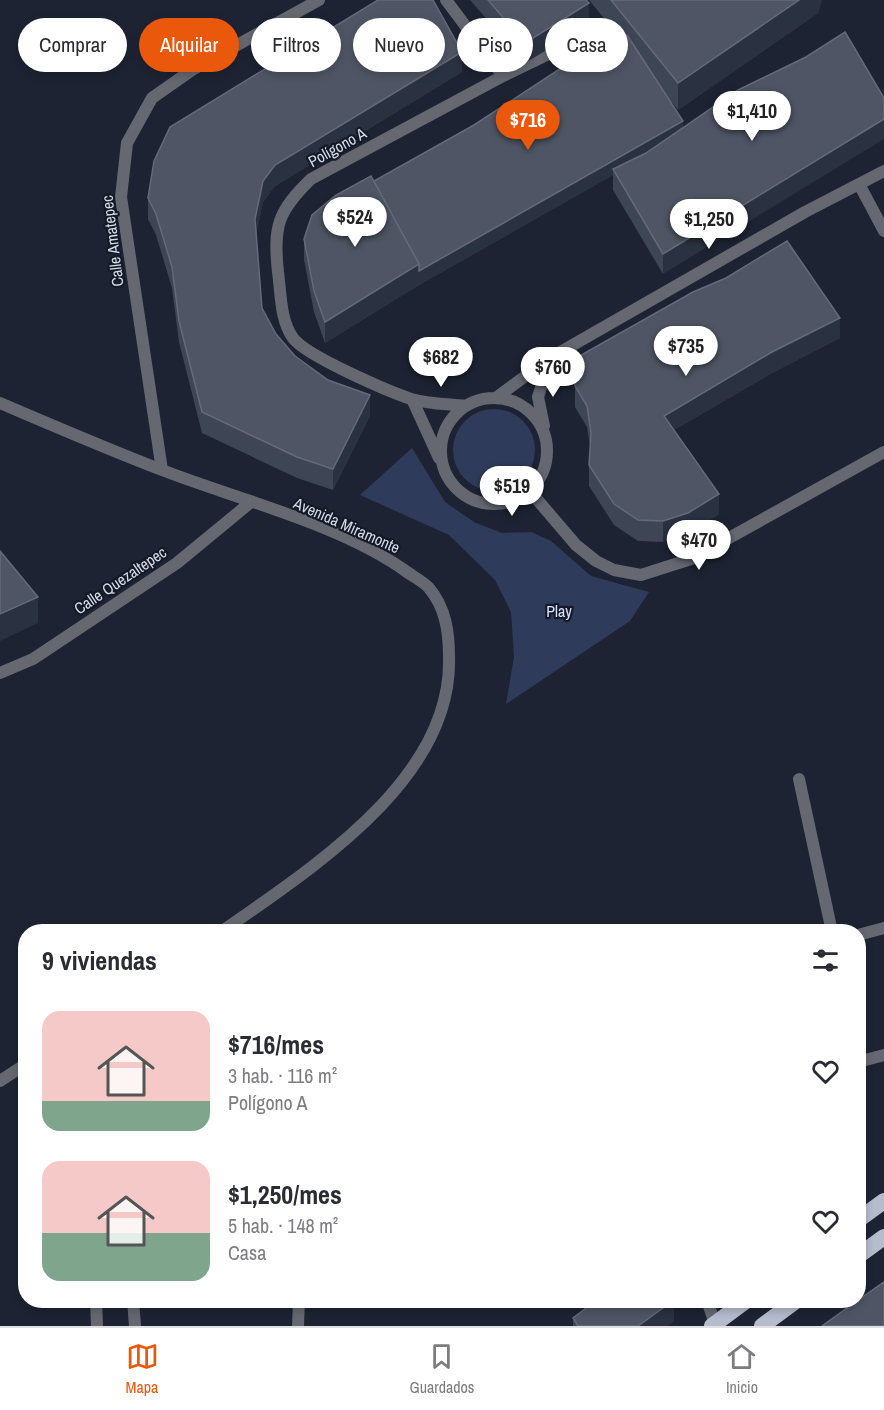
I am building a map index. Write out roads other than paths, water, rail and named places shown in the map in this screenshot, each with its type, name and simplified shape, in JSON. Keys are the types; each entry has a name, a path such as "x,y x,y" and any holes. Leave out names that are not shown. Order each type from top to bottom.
{"highway":[{"path":"866,1214 884,1201"},
{"path":"866,1250 884,1237"},
{"path":"713,1325 736,1308"},
{"path":"762,1326 786,1308"}],"street":[{"name":"Calle Amatepec","path":"162,470 121,197 127,143 152,98 192,70 319,0"},
{"path":"446,0 503,76"},
{"name":"Polígono A","path":"466,406 412,399 315,356 293,339 283,315 275,244 278,219 292,198 311,179 545,56"},
{"path":"497,397 550,358 884,171"},
{"path":"860,184 884,231"},
{"path":"412,399 449,480 460,492 474,500 490,504 507,503 523,496 544,470 548,454 538,396 550,358"},
{"path":"443,466 441,449 444,432 453,417 466,406 481,399 497,397 514,401 528,409 539,421 546,436"},
{"name":"Avenida Miramonte","path":"0,404 162,470 325,530 389,560 429,588 448,625 450,680 439,719 415,763 388,800 291,882 232,924"},
{"path":"529,490 576,545 596,561 614,570 641,575 691,559 884,452"},
{"name":"Calle Quezaltepec","path":"0,673 33,659 177,563 251,502"},
{"path":"799,779 830,924"},
{"path":"866,933 884,928"},
{"path":"866,1060 884,1054"},
{"path":"0,1081 18,1069"},
{"path":"96,1308 97,1326"},
{"path":"134,1308 135,1326"},
{"path":"298,1326 299,1308"},
{"path":"709,1308 713,1325"}],"park label":[{"name":"Play","path":"559,611"}]}
